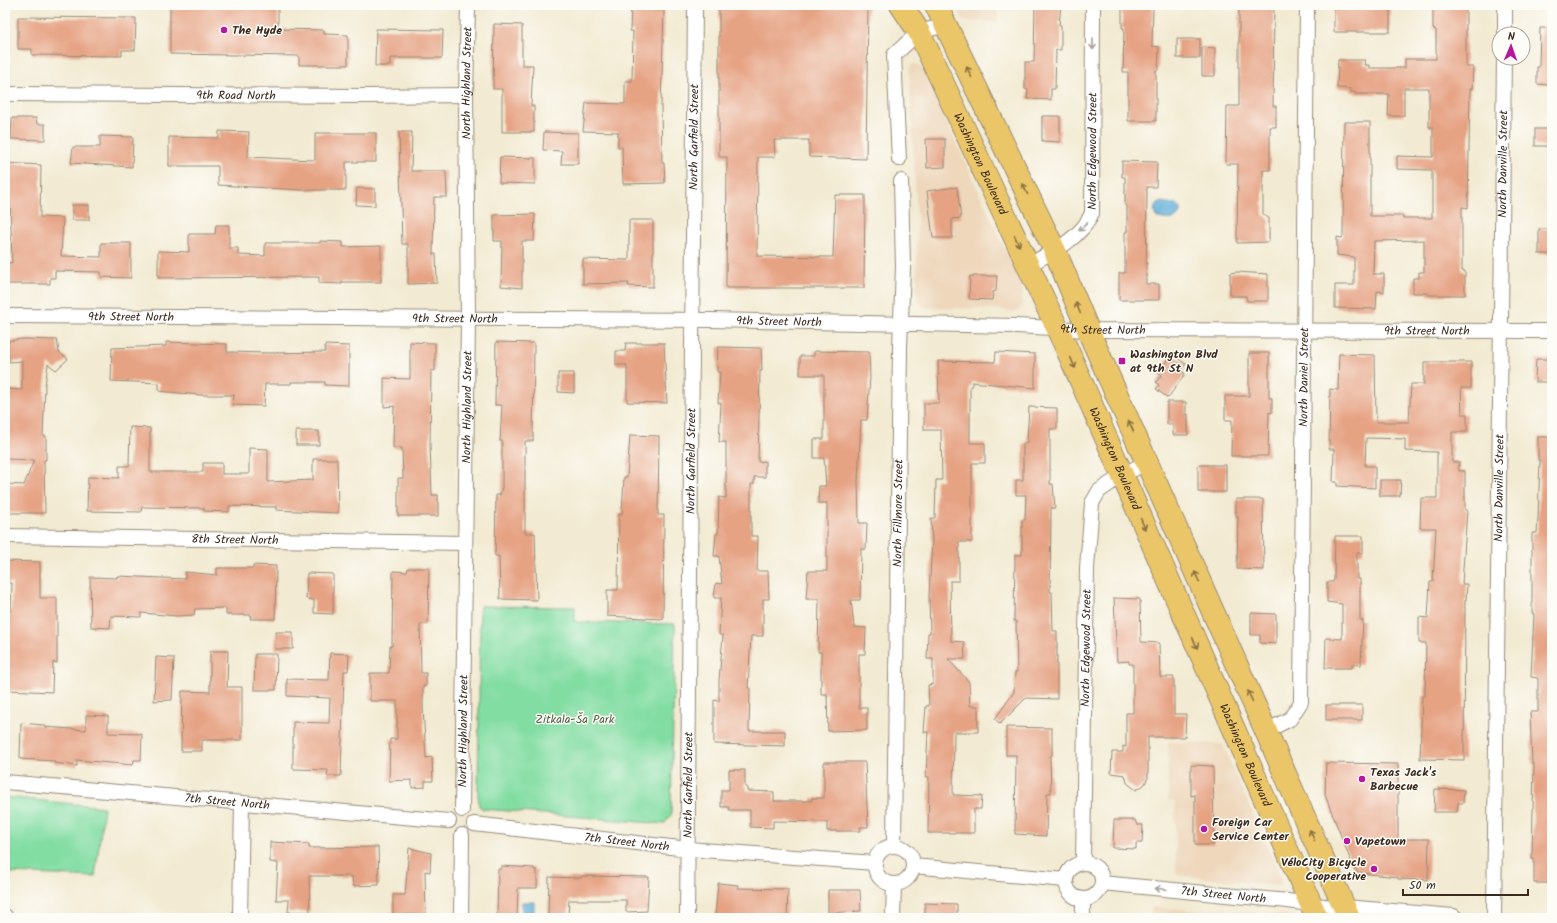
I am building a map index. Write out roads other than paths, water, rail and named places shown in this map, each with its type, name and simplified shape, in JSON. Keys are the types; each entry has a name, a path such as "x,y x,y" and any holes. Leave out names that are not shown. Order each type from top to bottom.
{"main road":[{"name":"Washington Boulevard","path":"901,5 918,32 1028,265 1314,911"},
{"path":"936,5 1055,251 1088,330 1266,731 1340,915"}],"street":[{"name":"North Highland Street","path":"462,810 468,320 466,95 468,5"},
{"name":"North Garfield Street","path":"687,918 695,5"},
{"name":"North Edgewood Street","path":"1028,265 1055,251 1088,222 1092,213 1093,5"},
{"name":"North Daniel Street","path":"1266,731 1290,719 1302,702 1303,331 1307,5"},
{"path":"1505,5 1505,26"},
{"path":"899,159 894,55 918,32 946,24"},
{"name":"North Danville Street","path":"1494,918 1504,66"},
{"name":"9th Road North","path":"5,94 362,96 466,95"},
{"name":"North Fillmore Street","path":"894,846 902,267 900,181"},
{"name":"9th Street North","path":"5,316 468,320 692,320 1017,326 1088,330 1552,331"},
{"name":"North Edgewood Street","path":"1083,863 1087,568 1092,503 1099,492 1121,476 1147,462"},
{"name":"8th Street North","path":"5,536 465,543"},
{"name":"7th Street North","path":"5,782 449,821"},
{"path":"240,918 242,803"},
{"path":"462,810 470,813 474,824 472,831 462,835 454,833 451,829 449,821 452,814 462,810"},
{"name":"7th Street North","path":"474,824 688,848 875,862"},
{"path":"461,918 462,835"},
{"path":"894,846 906,850 913,860 914,866 909,877 899,883 894,884 882,880 878,875 875,862 876,857 884,849 894,846"},
{"path":"1083,863 1095,867 1102,877 1102,883 1101,888 1094,897 1083,900 1072,896 1068,891 1065,880 1066,874 1073,866 1083,863"},
{"path":"914,866 1065,880"},
{"name":"7th Street North","path":"1102,883 1340,915"},
{"path":"893,918 894,884"},
{"path":"1083,900 1083,918"},
{"path":"1340,915 1453,918"}],"water":[{"path":"1161,202 1175,204 1180,207 1180,212 1176,218 1169,220 1156,217 1154,211 1156,204"},
{"path":"522,902 534,902 534,918 522,918"}],"place":[{"name":"The Hyde","path":"224,30"},
{"name":"Washington Blvd at 9th St N","path":"1122,361"},
{"name":"Texas Jack's Barbecue","path":"1362,779"},
{"name":"Foreign Car Service Center","path":"1204,829"},
{"name":"Vapetown","path":"1347,841"},
{"name":"VéloCity Bicycle Cooperative","path":"1374,869"}],"park label":[{"name":"Zitkala-Ša Park","path":"575,719"}]}
